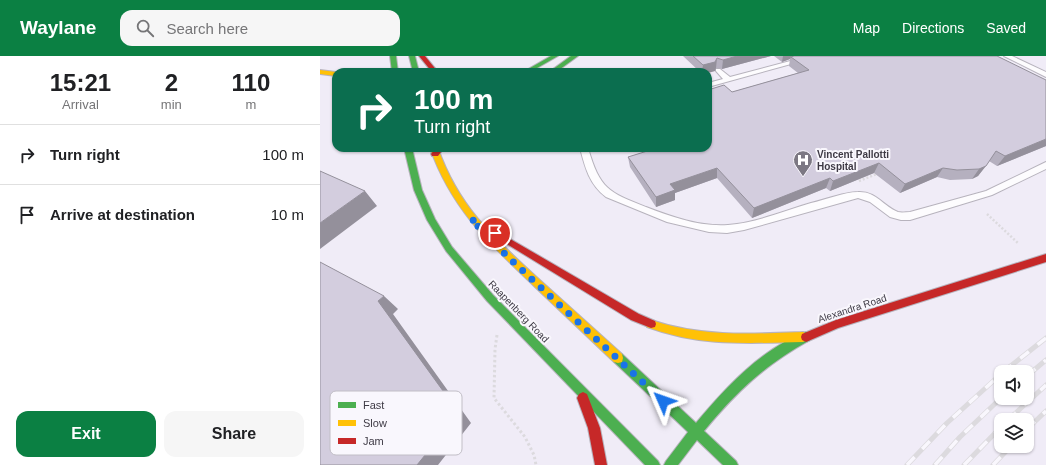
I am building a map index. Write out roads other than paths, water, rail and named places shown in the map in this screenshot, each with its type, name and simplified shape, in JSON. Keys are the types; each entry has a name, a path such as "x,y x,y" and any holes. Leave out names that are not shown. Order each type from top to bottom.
{"main road":[{"path":"393,56 394,68"},
{"path":"412,56 415,68"},
{"path":"422,56 432,68"},
{"path":"533,68 555,56"},
{"path":"558,68 576,56"},
{"path":"320,72 332,74"},
{"name":"Raapenberg Road","path":"409,152 418,190 431,220 449,248 490,298 654,465"},
{"path":"437,152 447,183 471,219 508,257 732,465"},
{"path":"471,219 635,317 665,330 710,338 804,337"},
{"name":"Alexandra Road","path":"670,465 735,386 766,362 804,337 836,324 1046,258"},
{"path":"581,391 594,428 601,465"}],"lane":[{"path":"712,84 816,56"},
{"path":"1007,56 1046,75"},
{"path":"718,70 729,80"},
{"path":"585,152 596,184 611,197 668,220 694,226 720,229 744,227 858,195 867,195 876,200 890,214 900,217 910,216 988,193 1046,165"}],"railway":[{"path":"1012,365 1046,338"},
{"path":"1034,370 1046,360"},
{"path":"907,465 947,423 994,380"},
{"path":"1016,413 1046,385"},
{"path":"935,465 960,437 994,405"},
{"path":"1034,422 1046,411"},
{"path":"964,465 994,434"},
{"path":"993,465 1004,453"}],"place":[{"name":"Vincent Pallotti Hospital","path":"803,177"}]}
